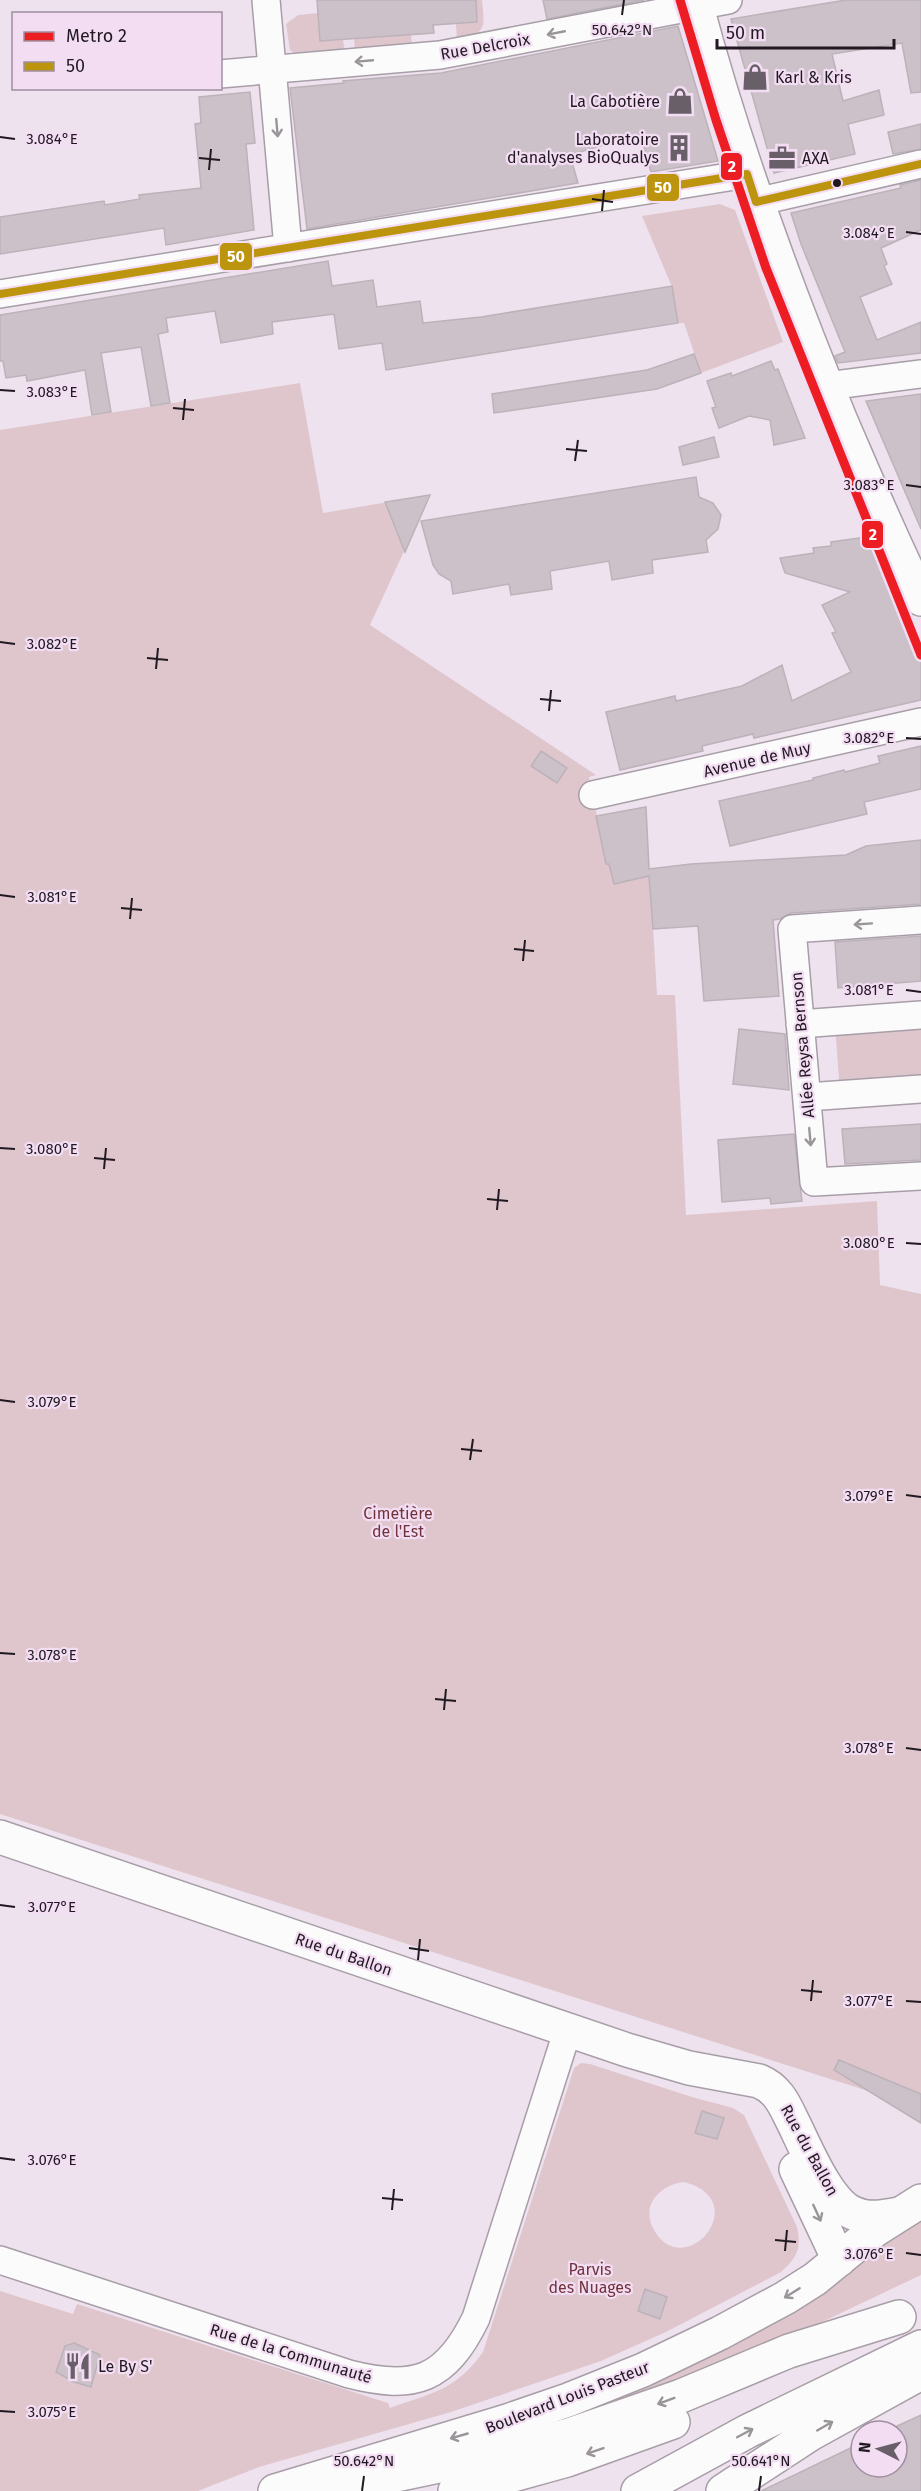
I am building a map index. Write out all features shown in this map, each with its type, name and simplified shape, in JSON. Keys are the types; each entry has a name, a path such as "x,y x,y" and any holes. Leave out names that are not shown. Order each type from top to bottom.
{"main road":[{"path":"696,3 751,188 827,386 921,599"},
{"name":"Rue du Ballon","path":"0,1837 567,2029 689,2068 756,2096 765,2103 839,2260"},
{"name":"Rue du Ballon","path":"689,2068 759,2081 769,2085 785,2105 821,2176 844,2207 866,2216 910,2208"},
{"name":"Boulevard Louis Pasteur","path":"275,2491 498,2424 643,2370 744,2320 815,2279 910,2208"},
{"path":"320,2491 545,2442 681,2396 789,2351 910,2312"},
{"path":"455,2491 567,2460 668,2424 910,2312"},
{"path":"638,2491 748,2431 921,2347"},
{"path":"723,2491 812,2433 921,2373"}],"street":[{"path":"266,0 288,248"},
{"name":"Rue Delcroix","path":"222,74 440,55 696,3 728,0"},
{"path":"0,294 288,248 921,164"},
{"path":"827,386 921,374"},
{"name":"Avenue de Muy","path":"593,795 921,722"},
{"name":"Allée Reysa Bernson","path":"921,920 792,929 813,1182 921,1176"},
{"path":"800,1024 921,1015"},
{"path":"807,1097 921,1089"},
{"name":"Rue de la Communauté","path":"0,2260 349,2374 372,2380 392,2381 410,2380 427,2375 454,2356 476,2318 567,2029"}],"green space":[{"path":"476,0 482,0 483,24 474,35 457,41 456,24 477,22"},
{"path":"318,13 320,41 343,40 345,53 299,56 290,50 286,24 298,15"},
{"path":"411,35 412,47 355,52 354,39"},
{"path":"720,204 735,210 783,342 701,373 684,323 678,323 672,287 642,216"},
{"name":"Cimetière de l'Est","path":"300,383 323,513 430,495 370,625 596,775 589,777 597,816 646,807 657,995 675,995 686,1215 877,1201 880,1285 921,1294 921,2123 868,2091 0,1814 0,430"},
{"path":"921,1006 921,1099 841,1106 834,1012"},
{"name":"Parvis des Nuages","path":"581,2063 590,2064 733,2108 744,2115 797,2227 799,2241 797,2252 786,2267 781,2272 668,2331 601,2361 451,2412 259,2467 198,2491 0,2491 0,2291 73,2314 77,2304 388,2403 390,2408 431,2394 463,2375 483,2352 574,2068","holes":["684,2182 704,2191 714,2205 714,2219 707,2233 696,2243 682,2248 667,2244 654,2230 650,2221 649,2212 655,2198 667,2187"]},
{"path":"921,2215 921,2275 702,2379 460,2455"}],"building":[{"path":"317,0 476,0 477,22 433,25 434,33 320,41"},
{"path":"543,0 644,0 547,19"},
{"path":"846,0 921,0 921,92 911,93 902,43 832,54 843,101 879,90 884,115 848,124 855,154 774,173 731,19"},
{"path":"678,26 718,161 651,172 640,134 570,155 578,183 307,229 290,88 441,73"},
{"path":"250,92 255,143 246,144 254,230 166,245 164,228 0,254 0,217 104,201 105,205 140,199 139,195 201,188 195,124 201,123 199,97"},
{"path":"921,124 921,149 893,154 888,132"},
{"path":"921,180 921,230 881,248 887,264 884,266 892,284 860,297 877,340 921,322 921,353 838,363 835,356 845,352 801,244 791,213 901,188 900,185"},
{"path":"328,261 332,286 373,280 377,307 420,301 423,323 481,317 672,286 678,323 386,370 382,343 339,349 334,314 272,322 273,334 221,343 215,311 166,318 168,332 158,334 170,403 151,406 141,347 101,353 111,412 92,415 85,370 27,381 26,375 6,378 3,361 0,361 0,315"},
{"path":"694,354 701,373 657,389 494,413 492,394 647,370"},
{"path":"771,361 775,370 778,369 805,438 774,445 770,420 749,416 719,428 712,408 716,407 707,381 731,373 732,376"},
{"path":"921,394 921,529 866,401"},
{"path":"714,437 719,457 683,465 679,447"},
{"path":"696,477 699,497 713,503 721,515 718,529 706,540 708,552 652,560 653,573 612,580 609,561 550,571 552,589 511,595 509,584 453,594 451,581 439,574 433,565 421,521"},
{"path":"430,495 405,552 385,502"},
{"path":"866,537 921,652 921,700 754,738 753,734 702,746 703,751 620,770 606,712 675,696 676,701 742,686 782,665 792,701 851,672 832,633 836,632 822,605 850,592 785,573 780,558 814,553 813,548 831,546 831,542"},
{"path":"921,746 921,789 864,802 867,814 730,846 719,801 880,763 878,756"},
{"path":"541,751 567,768 557,783 531,766"},
{"path":"646,807 649,869 691,864 846,855 866,846 921,840 921,904 791,913 773,920 779,996 704,1001 698,926 653,929 649,876 614,884 609,864 606,864 596,816"},
{"path":"921,936 921,981 838,988 835,942"},
{"path":"739,1029 785,1034 789,1090 733,1084"},
{"path":"921,1124 921,1160 845,1164 842,1129"},
{"path":"794,1134 802,1201 771,1204 770,1198 722,1202 718,1140"},
{"path":"839,2060 921,2094 921,2123 834,2070"},
{"path":"702,2111 724,2118 717,2139 695,2133"},
{"path":"645,2289 667,2297 660,2319 638,2311"},
{"name":"Le By S'","path":"74,2343 100,2355 91,2387 74,2382 56,2372 65,2346"},
{"path":"921,2415 921,2491 761,2491 849,2449 849,2479 909,2479 909,2420"}],"metro line":[{"name":"2","path":"680,0 716,120 766,268 921,655"}],"transit line":[{"name":"50","path":"0,294 747,174 756,202 921,164"}],"place":[{"name":"Karl & Kris","path":"755,77"},
{"name":"La Cabotière","path":"680,101"},
{"name":"Laboratoire d'analyses BioQualys","path":"679,148"},
{"name":"AXA","path":"782,158"},
{"name":"Le By S'","path":"78,2366"}]}
